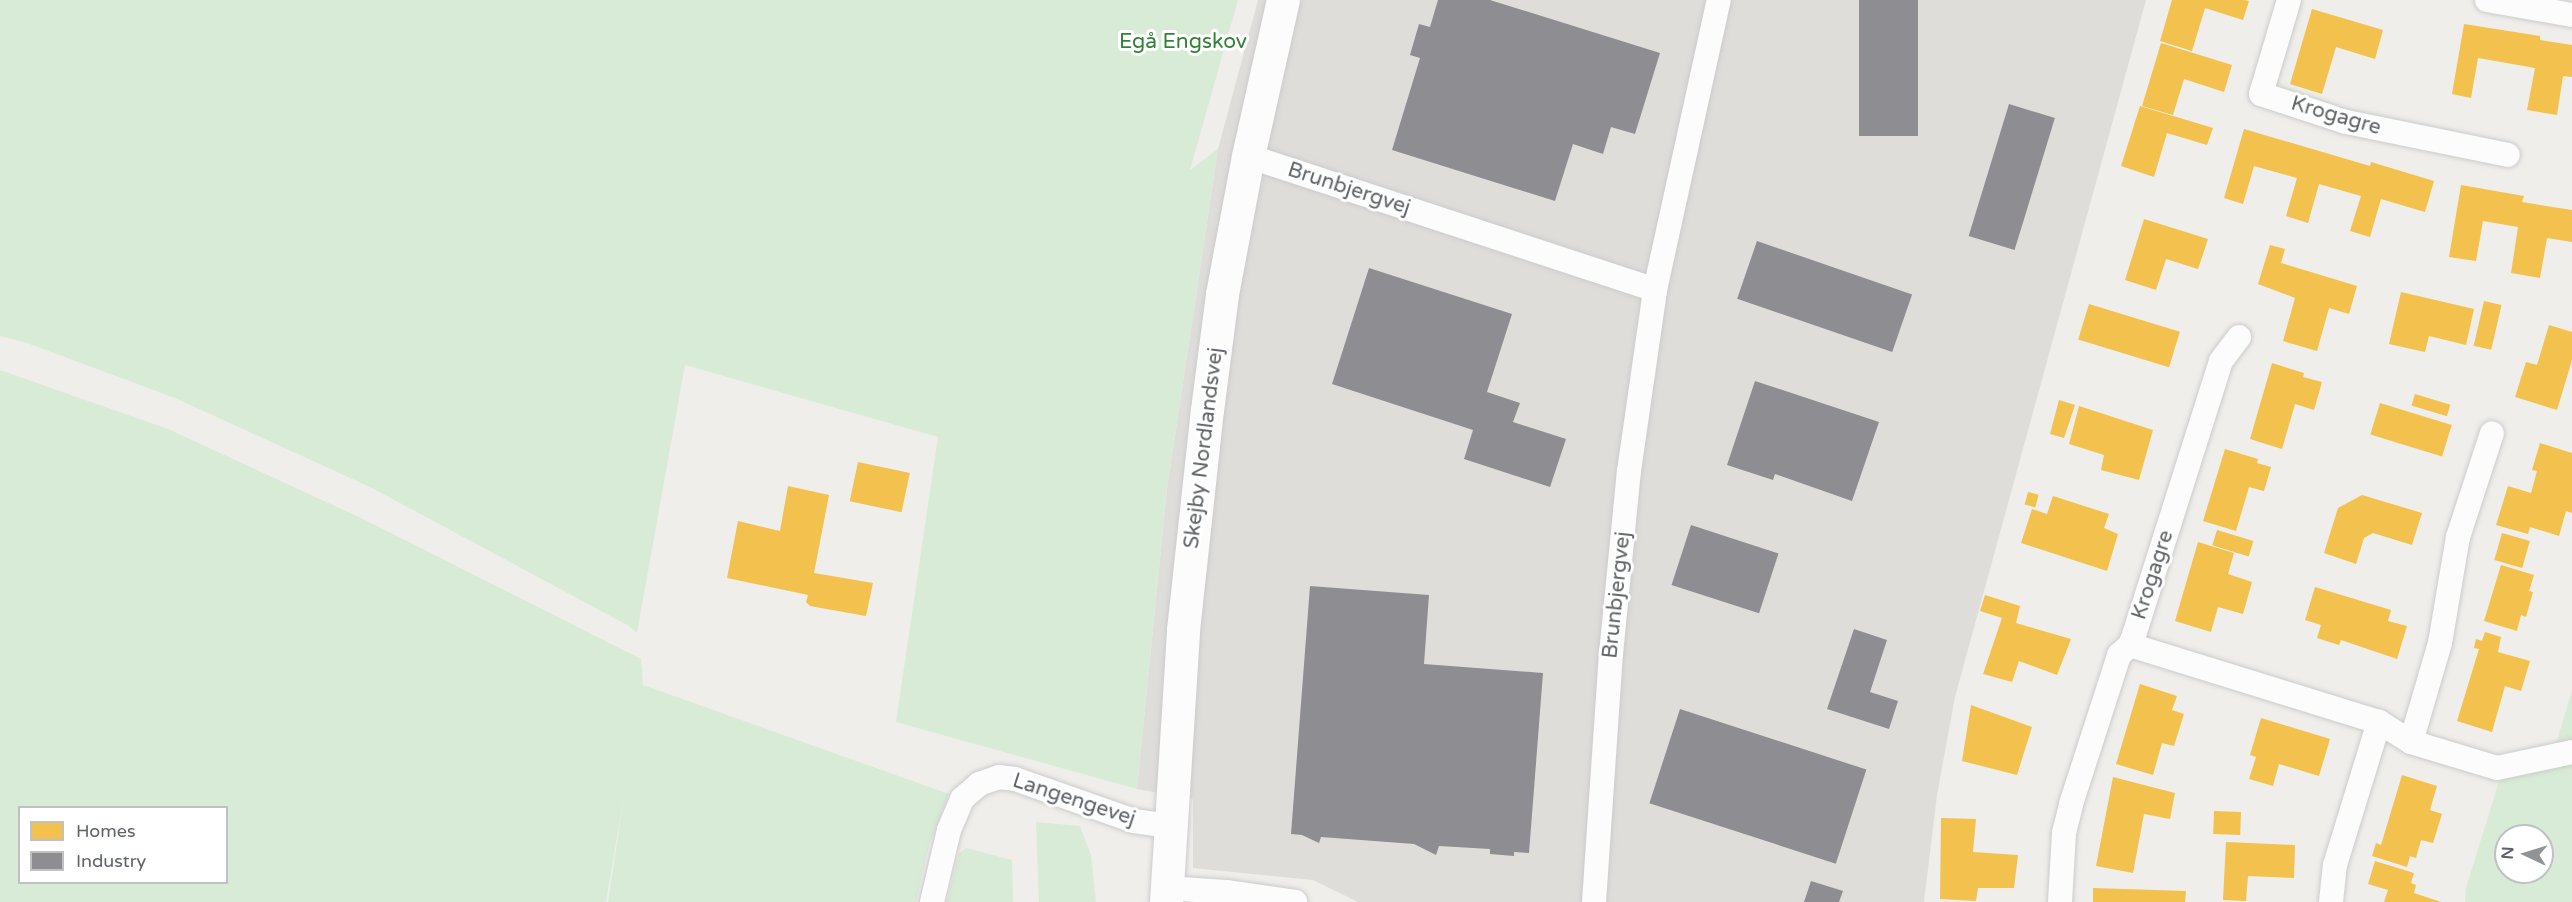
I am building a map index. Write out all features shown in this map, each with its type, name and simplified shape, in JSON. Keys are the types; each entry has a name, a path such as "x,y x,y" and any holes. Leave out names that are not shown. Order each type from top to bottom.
{"street":[{"name":"Skejby Nordlandsvej","path":"1166,895 1183,630 1222,294 1248,156 1283,0"},
{"name":"Brunbjergvej","path":"1594,902 1611,654 1627,493 1655,290 1719,0"},
{"name":"Krogagre","path":"2289,0 2260,94 2346,122 2508,155"},
{"path":"2487,0 2572,15"},
{"name":"Brunbjergvej","path":"1248,156 1655,290"},
{"name":"Krogagre","path":"2060,902 2064,834 2071,804 2118,655 2130,645 2222,361 2239,337"},
{"path":"2411,742 2440,643 2458,537 2492,433"},
{"name":"Krogagre","path":"2130,645 2379,722 2411,742 2497,768 2572,752"},
{"path":"2331,902 2335,865 2379,722"},
{"name":"Langengevej","path":"932,902 949,830 962,799 979,784 999,777 1015,779 1134,821 1170,826"},
{"path":"1166,895 1226,891 1295,902"}],"shaded area":[{"path":"1258,0 2146,0 1955,697 1937,795 1924,902 1358,902 1313,880 1193,868 1193,799 1137,789 1167,489 1218,149"}],"green space":[{"name":"Egå Engskov","path":"0,0 1238,0 1190,170 1218,149 1167,489 1137,789 896,722 938,437 685,365 637,633 629,626 372,488 175,398 27,343 0,336"},
{"path":"0,370 168,429 363,519 641,659 643,685 949,794 929,846 916,902 608,902 624,796 606,902 0,902"},
{"path":"2572,690 2572,741 2556,744"},
{"path":"2572,762 2572,902 2465,902 2466,888 2500,778"},
{"path":"1036,822 1080,826 1091,855 1096,902 1039,902"},
{"path":"966,848 1012,860 1013,902 947,902 959,853"}],"building: Homes":[{"path":"2172,0 2249,1 2243,20 2205,8 2192,51 2160,41"},
{"path":"2312,9 2383,30 2375,59 2336,47 2322,94 2290,84"},
{"path":"2464,24 2540,36 2540,40 2572,45 2572,77 2563,76 2557,115 2527,110 2535,68 2478,58 2471,98 2452,94"},
{"path":"2161,43 2232,65 2224,92 2184,79 2173,115 2142,106"},
{"path":"2140,106 2213,128 2207,145 2167,133 2154,177 2121,166"},
{"path":"2244,129 2370,166 2371,162 2434,181 2425,212 2381,199 2370,237 2350,231 2361,196 2319,184 2308,223 2286,216 2297,178 2254,166 2243,204 2224,198"},
{"path":"2461,185 2524,196 2522,202 2572,210 2572,242 2547,238 2540,278 2511,273 2518,227 2483,221 2476,261 2449,257"},
{"path":"2144,219 2208,239 2198,269 2166,259 2156,290 2125,280"},
{"path":"2270,245 2285,249 2281,263 2357,286 2349,314 2329,308 2317,351 2283,341 2295,298 2258,284"},
{"path":"2401,292 2474,309 2466,345 2429,336 2425,352 2389,344"},
{"path":"2484,301 2502,305 2491,350 2474,346"},
{"path":"2089,304 2180,332 2169,367 2078,339"},
{"path":"2549,325 2572,332 2572,360 2557,410 2515,397 2526,362 2537,365"},
{"path":"2272,363 2304,373 2303,377 2322,382 2314,410 2295,404 2282,449 2250,439"},
{"path":"2415,394 2450,405 2447,416 2411,405"},
{"path":"2059,400 2075,405 2064,438 2050,434"},
{"path":"2380,403 2452,425 2442,456 2370,435"},
{"path":"2079,406 2153,430 2139,480 2101,470 2104,455 2069,444"},
{"path":"2540,443 2572,453 2572,513 2566,511 2559,536 2530,527 2528,534 2496,525 2508,486 2531,493 2537,471 2532,470"},
{"path":"2225,449 2258,459 2257,463 2271,467 2264,491 2249,487 2236,531 2203,521"},
{"path":"858,462 910,473 902,512 850,501"},
{"path":"788,486 829,495 814,573 873,583 866,616 810,606 806,602 808,595 727,578 738,521 780,531"},
{"path":"2028,492 2039,495 2035,507 2025,505"},
{"path":"2362,495 2422,513 2412,545 2373,533 2364,538 2356,564 2324,553 2338,508"},
{"path":"2053,496 2109,514 2104,528 2118,534 2107,571 2021,543 2032,509 2047,514"},
{"path":"2217,530 2253,541 2249,556 2212,545"},
{"path":"2502,533 2530,541 2522,568 2494,560"},
{"path":"2198,542 2234,553 2228,574 2252,582 2243,614 2218,607 2211,632 2175,621"},
{"path":"2501,565 2534,575 2529,591 2533,592 2526,617 2521,615 2517,631 2484,621"},
{"path":"2315,587 2391,610 2388,621 2407,626 2397,659 2341,640 2339,645 2317,638 2321,625 2305,620"},
{"path":"1985,595 2020,606 2016,623 2071,639 2057,675 2019,661 2012,682 1983,674 2002,618 1980,611"},
{"path":"2485,632 2501,637 2498,652 2530,661 2521,691 2505,686 2492,732 2457,721 2479,649 2474,648 2476,639 2482,641"},
{"path":"2140,684 2177,696 2172,710 2184,714 2174,746 2162,743 2153,775 2116,764"},
{"path":"1971,705 2032,727 2017,775 1962,761"},
{"path":"2261,718 2330,739 2319,776 2279,764 2273,786 2249,779 2256,757 2250,755"},
{"path":"2402,775 2437,786 2430,810 2442,814 2433,843 2421,840 2416,858 2410,856 2407,867 2372,856 2376,843 2381,845"},
{"path":"2113,777 2175,793 2170,819 2144,814 2133,873 2096,866"},
{"path":"2214,811 2241,812 2240,835 2213,834"},
{"path":"1941,818 1976,819 1973,852 2018,855 2014,888 1978,888 1976,901 1940,899"},
{"path":"2226,842 2295,845 2294,878 2248,876 2246,901 2223,900"},
{"path":"2375,861 2414,873 2411,883 2416,885 2414,893 2441,902 2384,902 2388,890 2368,884"},
{"path":"2093,888 2186,891 2185,902 2093,902"}],"building: Industry":[{"path":"1438,0 1490,0 1660,53 1635,134 1611,127 1603,154 1573,144 1555,201 1392,150 1420,58 1410,55 1419,24 1430,27"},
{"path":"1859,0 1918,0 1918,136 1859,136"},
{"path":"2009,104 2055,118 2015,250 1969,236"},
{"path":"1757,241 1912,294 1892,352 1737,299"},
{"path":"1369,268 1512,314 1487,392 1520,403 1513,422 1566,439 1550,487 1464,459 1473,430 1332,384"},
{"path":"1755,381 1879,422 1852,501 1775,474 1773,480 1727,465"},
{"path":"1691,525 1778,553 1759,613 1672,585"},
{"path":"1310,586 1429,595 1424,664 1543,673 1529,853 1514,852 1514,856 1490,854 1490,849 1439,846 1436,855 1414,844 1321,837 1319,843 1302,835 1291,834"},
{"path":"1854,629 1887,640 1870,692 1898,701 1889,729 1827,709"},
{"path":"1680,709 1866,770 1836,864 1649,803"},
{"path":"1811,881 1843,891 1839,902 1804,902"}]}
